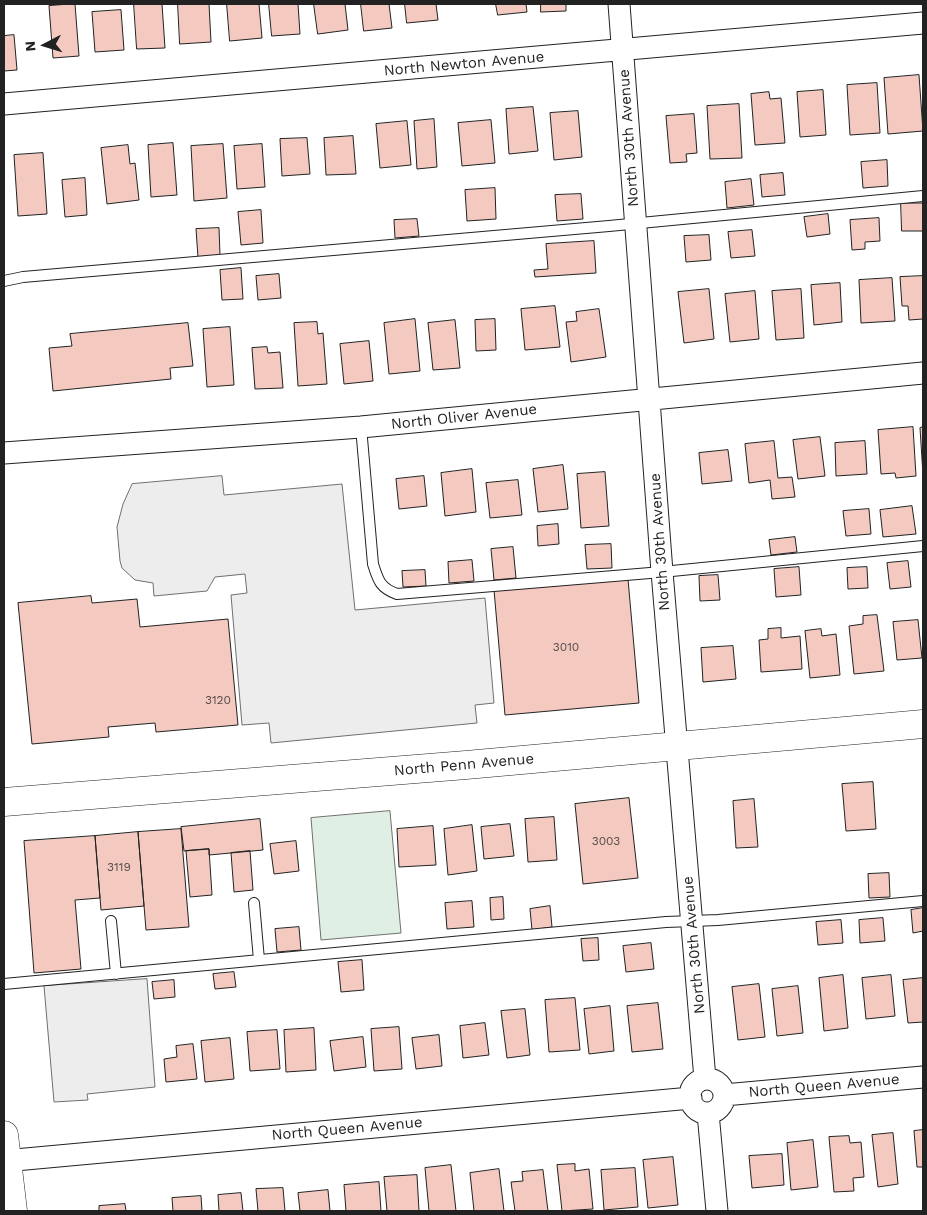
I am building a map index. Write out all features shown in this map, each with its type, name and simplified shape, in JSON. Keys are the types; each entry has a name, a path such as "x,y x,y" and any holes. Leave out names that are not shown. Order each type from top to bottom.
{"main road":[{"name":"North Penn Avenue","path":"4,802 923,724"},
{"path":"5,1152 13,1211"}],"street":[{"name":"North 30th Avenue","path":"618,4 662,572 706,1079"},
{"name":"North Newton Avenue","path":"4,104 923,23"},
{"name":"North Oliver Avenue","path":"4,453 361,427 923,373"},
{"name":"North Queen Avenue","path":"724,1095 923,1077"},
{"path":"706,1079 716,1081 723,1089 724,1095 722,1105 708,1113 695,1107 691,1098 691,1092 696,1083 706,1079"},
{"name":"North Queen Avenue","path":"5,1152 691,1098"},
{"path":"708,1113 717,1211"}],"lane":[{"path":"4,280 923,196"},
{"path":"361,427 373,564 378,580 386,590 397,594 662,572 923,546"},
{"path":"4,984 692,920 718,920 923,901"},
{"path":"254,903 259,960"},
{"path":"111,921 116,974"}],"green space":[{"path":"390,811 401,933 321,940 311,818"}],"shaded area":[{"path":"222,476 224,495 342,484 355,610 485,598 494,703 475,705 477,723 271,743 269,723 242,725 231,595 247,593 245,574 215,577 207,591 154,596 153,583 135,580 122,568 117,527 123,504 132,484"},
{"path":"147,979 155,1087 87,1094 88,1100 54,1102 44,986"}],"building":[{"path":"75,4 79,56 53,58 49,6"},
{"path":"134,4 162,4 165,48 137,49"},
{"path":"178,4 209,4 211,42 180,44"},
{"path":"227,4 259,4 262,38 230,41"},
{"path":"269,4 298,4 300,34 272,36"},
{"path":"314,4 345,4 348,30 318,34"},
{"path":"361,4 389,4 392,28 364,31"},
{"path":"405,4 436,4 438,20 407,23"},
{"path":"496,4 526,4 527,12 498,15"},
{"path":"541,4 566,4 566,11 541,12"},
{"path":"121,10 124,50 95,52 92,12"},
{"path":"14,35 17,70 4,71 4,36"},
{"path":"919,75 923,131 888,134 884,78"},
{"path":"877,83 880,133 850,135 847,85"},
{"path":"823,90 826,135 800,137 797,92"},
{"path":"769,92 770,99 781,98 785,143 755,145 751,94"},
{"path":"739,104 742,158 710,159 707,106"},
{"path":"533,107 538,151 509,154 506,109"},
{"path":"578,111 582,157 554,160 550,113"},
{"path":"694,114 697,153 686,154 687,162 670,163 666,116"},
{"path":"434,119 437,167 417,169 414,121"},
{"path":"491,120 495,163 462,166 458,123"},
{"path":"407,121 411,165 380,168 376,124"},
{"path":"353,136 356,174 326,175 324,138"},
{"path":"307,138 310,174 282,176 280,139"},
{"path":"173,143 177,195 151,197 148,145"},
{"path":"223,144 227,198 194,201 191,146"},
{"path":"262,144 265,187 237,189 234,146"},
{"path":"128,145 130,164 135,163 139,200 107,204 101,148"},
{"path":"43,153 47,214 18,216 14,155"},
{"path":"887,160 888,186 863,188 861,162"},
{"path":"783,173 785,195 762,197 760,175"},
{"path":"85,178 87,215 65,217 62,180"},
{"path":"751,179 754,205 727,208 725,182"},
{"path":"495,188 496,219 467,221 465,190"},
{"path":"581,194 583,219 557,221 555,195"},
{"path":"901,203 923,203 923,231 902,231"},
{"path":"261,210 263,243 241,245 238,212"},
{"path":"828,214 830,234 807,237 804,217"},
{"path":"879,218 880,241 865,242 865,249 852,250 850,220"},
{"path":"417,219 419,236 395,238 394,220"},
{"path":"219,228 220,255 198,257 196,229"},
{"path":"752,230 755,256 731,258 728,232"},
{"path":"709,235 711,260 686,262 684,236"},
{"path":"594,241 596,273 535,277 534,270 548,269 546,244"},
{"path":"241,268 243,299 222,300 220,270"},
{"path":"279,274 281,298 258,300 256,276"},
{"path":"923,276 923,319 909,320 908,306 902,306 900,277"},
{"path":"892,278 895,321 861,323 859,280"},
{"path":"840,283 842,322 814,325 811,285"},
{"path":"709,289 714,339 684,343 678,292"},
{"path":"801,289 804,338 776,340 772,291"},
{"path":"755,291 759,339 730,342 725,294"},
{"path":"555,306 560,347 525,350 521,309"},
{"path":"599,309 606,357 571,362 566,322 577,321 576,312"},
{"path":"415,319 420,371 389,374 384,323"},
{"path":"495,319 496,350 476,351 475,320"},
{"path":"455,320 460,368 433,370 428,323"},
{"path":"317,322 318,334 323,333 327,384 298,386 294,323"},
{"path":"188,323 193,366 170,368 171,379 53,391 49,348 72,346 70,334"},
{"path":"230,327 234,385 207,387 203,329"},
{"path":"369,341 373,381 344,384 340,344"},
{"path":"267,347 268,353 280,352 283,388 255,389 252,348"},
{"path":"913,427 916,476 896,478 895,473 881,474 878,430"},
{"path":"923,427 923,475 920,428"},
{"path":"820,437 825,476 798,479 793,440"},
{"path":"774,441 778,478 792,477 795,497 772,499 770,480 749,483 745,444"},
{"path":"865,441 867,474 836,476 835,443"},
{"path":"728,450 732,481 702,484 699,453"},
{"path":"563,465 568,509 538,512 533,469"},
{"path":"472,469 476,512 445,516 441,473"},
{"path":"605,472 609,526 581,528 577,474"},
{"path":"424,476 427,506 399,509 396,479"},
{"path":"518,480 522,515 490,518 486,483"},
{"path":"912,506 916,534 883,537 880,510"},
{"path":"869,509 871,534 846,536 843,511"},
{"path":"558,524 559,544 538,546 537,526"},
{"path":"795,537 797,552 771,555 769,540"},
{"path":"611,544 612,568 587,569 585,545"},
{"path":"513,547 516,578 494,580 491,549"},
{"path":"472,560 474,581 449,583 448,562"},
{"path":"908,561 911,587 890,589 887,563"},
{"path":"799,567 801,595 776,597 774,569"},
{"path":"867,567 868,588 848,589 847,568"},
{"path":"425,570 426,586 403,587 402,571"},
{"path":"718,575 720,600 700,601 699,576"},
{"path":"628,579 639,703 505,715 494,590"},
{"path":"91,596 92,603 137,599 140,627 228,619 238,725 156,732 155,723 108,727 109,737 32,744 18,603"},
{"path":"877,615 884,671 854,674 849,626 863,624 863,616"},
{"path":"918,620 922,658 897,660 893,622"},
{"path":"781,628 781,638 800,636 802,669 761,672 759,640 768,639 768,629"},
{"path":"821,629 822,636 836,634 840,675 810,678 805,631"},
{"path":"733,646 736,679 703,682 701,648"},
{"path":"873,782 876,829 846,831 842,784"},
{"path":"629,798 638,878 583,884 575,804"},
{"path":"754,799 758,847 736,848 733,801"},
{"path":"554,817 557,860 528,862 525,819"},
{"path":"260,819 263,850 209,855 209,849 184,851 181,827"},
{"path":"510,824 514,856 484,859 481,827"},
{"path":"472,825 477,871 448,875 444,829"},
{"path":"433,826 436,865 399,867 397,829"},
{"path":"181,829 189,927 146,930 138,832"},
{"path":"138,832 144,906 101,910 95,836"},
{"path":"95,836 100,898 75,900 81,969 34,973 24,841"},
{"path":"296,841 299,871 274,874 270,844"},
{"path":"209,849 212,895 190,897 186,851"},
{"path":"250,851 253,890 234,892 231,853"},
{"path":"889,873 890,897 869,898 868,874"},
{"path":"503,897 504,919 491,920 490,898"},
{"path":"472,901 474,927 447,929 445,903"},
{"path":"550,906 552,927 532,930 530,909"},
{"path":"923,908 923,931 913,933 911,910"},
{"path":"883,918 885,941 860,943 859,920"},
{"path":"841,920 843,943 818,945 816,922"},
{"path":"299,927 301,950 277,952 275,929"},
{"path":"598,938 599,960 583,961 581,939"},
{"path":"651,943 654,969 626,972 623,946"},
{"path":"362,960 364,990 341,992 338,962"},
{"path":"234,972 236,987 215,989 213,974"},
{"path":"843,975 848,1028 824,1031 819,978"},
{"path":"891,975 895,1016 866,1019 862,978"},
{"path":"923,978 923,1022 908,1023 903,980"},
{"path":"174,980 175,997 154,999 152,982"},
{"path":"759,984 765,1037 738,1040 732,987"},
{"path":"798,986 803,1033 777,1036 772,989"},
{"path":"575,998 580,1050 549,1052 545,1000"},
{"path":"658,1003 663,1049 632,1052 627,1006"},
{"path":"610,1006 614,1051 589,1054 584,1009"},
{"path":"525,1009 530,1055 507,1058 501,1011"},
{"path":"485,1023 489,1055 463,1058 460,1026"},
{"path":"399,1027 402,1069 374,1071 371,1029"},
{"path":"314,1028 316,1070 286,1072 284,1030"},
{"path":"277,1030 280,1069 250,1071 247,1032"},
{"path":"439,1035 442,1066 416,1069 412,1038"},
{"path":"363,1037 366,1067 334,1071 330,1041"},
{"path":"230,1038 234,1079 205,1082 201,1041"},
{"path":"193,1044 197,1079 166,1082 164,1059 177,1057 176,1046"},
{"path":"923,1130 923,1167 917,1167 914,1131"},
{"path":"893,1133 898,1184 878,1187 872,1135"},
{"path":"849,1136 850,1143 861,1142 864,1177 853,1178 854,1191 834,1192 829,1137"},
{"path":"813,1140 818,1187 791,1190 787,1143"},
{"path":"782,1154 784,1185 752,1188 749,1156"},
{"path":"673,1157 678,1205 648,1208 643,1160"},
{"path":"575,1164 575,1171 589,1169 593,1209 562,1211 557,1165"},
{"path":"451,1165 456,1211 429,1211 425,1168"},
{"path":"635,1168 638,1207 604,1210 601,1170"},
{"path":"499,1169 504,1211 474,1211 470,1173"},
{"path":"543,1170 548,1211 515,1211 511,1182 523,1181 522,1172"},
{"path":"417,1175 419,1211 387,1211 384,1177"},
{"path":"379,1182 381,1211 346,1211 344,1185"},
{"path":"283,1188 285,1211 258,1211 256,1189"},
{"path":"328,1190 330,1211 300,1211 298,1193"},
{"path":"241,1193 243,1211 219,1211 218,1195"},
{"path":"201,1196 202,1211 173,1211 172,1198"},
{"path":"125,1204 126,1211 99,1211 99,1206"}]}
